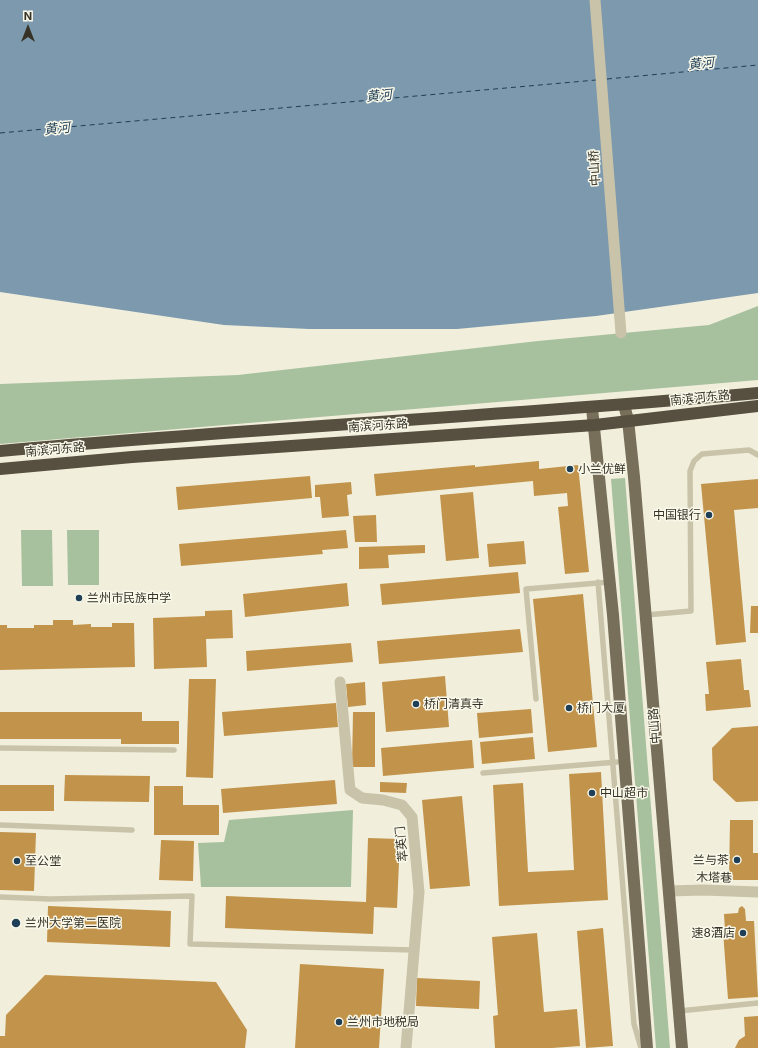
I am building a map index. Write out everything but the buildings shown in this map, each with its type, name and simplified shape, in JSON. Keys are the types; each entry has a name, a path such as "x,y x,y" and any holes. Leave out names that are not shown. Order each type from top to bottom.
{"highway":[{"name":"南滨河东路","path":"0,451 129,440 592,408 758,393"},
{"name":"南滨河东路","path":"0,469 125,458 595,425 758,406"}],"main road":[{"name":"中山路","path":"624,405 628,420 646,615 682,1048"},
{"path":"592,408 595,425 610,582 619,762 647,1048"}],"street":[{"name":"中山桥","path":"595,0 620,333"},
{"name":"萃英门","path":"340,682 350,790 362,798 383,800 402,805 412,817 418,892 406,1048"},
{"name":"木塔巷","path":"669,891 704,890 758,892"}],"lane":[{"path":"646,615 691,611 690,471 694,461 702,454 749,450 758,455"},
{"path":"598,582 619,762 634,1024 640,1048"},
{"path":"536,699 526,589 610,582"},
{"path":"0,748 174,750"},
{"path":"483,773 619,762"},
{"path":"0,825 132,830"},
{"path":"0,897 50,899 192,896 190,944 414,950"},
{"path":"679,1011 758,1003"}],"green space":[{"path":"758,306 758,380 0,444 0,384 238,375 538,341 709,325"},
{"path":"625,478 670,1048 656,1048 611,479"},
{"path":"21,530 52,530 53,586 22,586"},
{"path":"67,530 99,530 99,585 68,585"},
{"path":"353,810 351,887 201,887 198,843 224,842 229,820"}],"water":[{"name":"黄河","path":"0,0 758,0 758,293 596,316 457,329 309,329 224,325 0,292"}],"ferry route":[{"path":"607,79 758,65"},
{"path":"0,133 596,80"}],"place":[{"name":"小兰优鲜","path":"570,469"},
{"name":"中国银行","path":"709,515"},
{"name":"兰州市民族中学","path":"79,598"},
{"name":"桥门清真寺","path":"416,704"},
{"name":"桥门大厦","path":"569,708"},
{"name":"中山超市","path":"592,793"},
{"name":"兰与茶","path":"737,860"},
{"name":"至公堂","path":"17,861"},
{"name":"兰州大学第二医院","path":"16,923"},
{"name":"速8酒店","path":"743,933"},
{"name":"兰州市地税局","path":"339,1022"}]}
